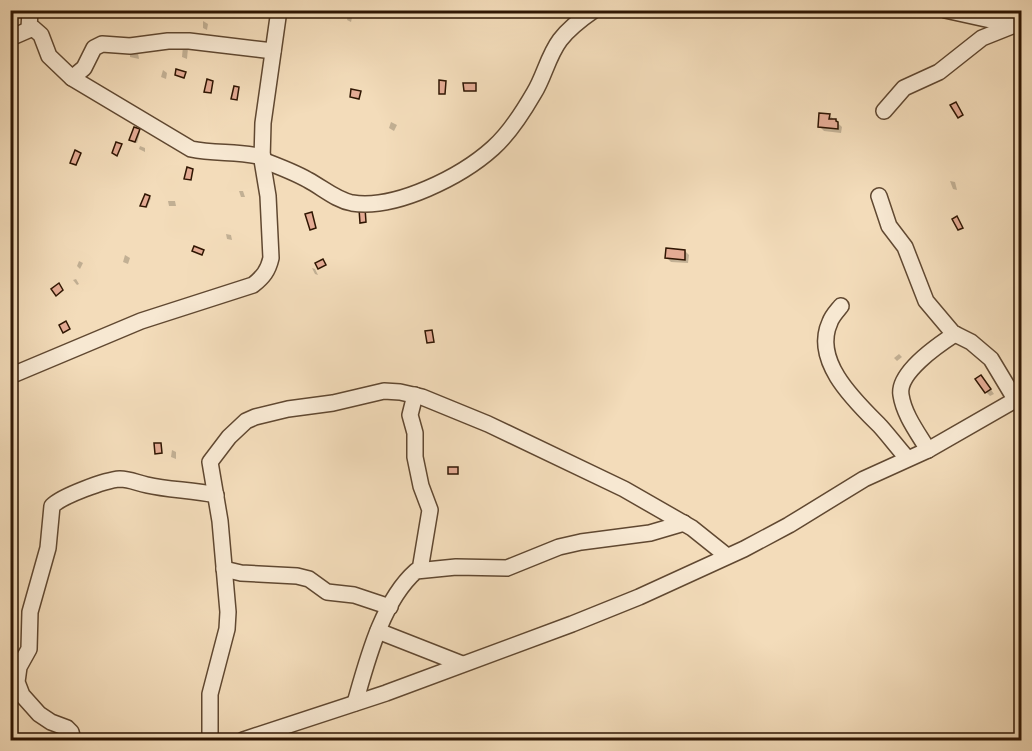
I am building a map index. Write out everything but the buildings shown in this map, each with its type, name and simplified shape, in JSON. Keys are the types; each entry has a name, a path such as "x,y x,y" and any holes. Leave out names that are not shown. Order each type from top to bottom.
{"street":[{"path":"29,29 30,10"},
{"path":"10,376 141,321 253,285 269,268 271,258 268,196 262,158 263,123 279,10"},
{"path":"10,38 33,28 41,34 49,56 72,78 191,149 248,153 309,180 341,200 351,203 376,202 420,192 470,166 494,147 511,128 535,91 559,41 575,23 594,10"},
{"path":"945,10 1017,23"},
{"path":"884,111 904,88 939,72 982,38 1017,23"},
{"path":"72,78 84,68 94,48 102,45 130,46 189,41 273,51"},
{"path":"243,741 355,703 572,624 639,597 789,525 864,479 928,450 1018,398 991,359 971,342 955,334 926,301 904,247 889,226 879,195"},
{"path":"840,306 829,323 827,331 826,349 832,366 843,385 907,458"},
{"path":"928,450 905,411 900,393 902,383 914,368 955,334"},
{"path":"210,741 210,694 227,629 228,599 216,495 210,470 212,458 246,421 255,417 279,410 333,403 384,391 422,397 488,424 624,489 684,523 712,542 727,556"},
{"path":"415,395 410,415 415,433 415,457 429,510 420,570"},
{"path":"73,741 71,732 67,728 39,714 22,695 17,682 20,667 29,649 30,612 48,548 52,506 61,498 100,483 120,479 145,485 216,495"},
{"path":"355,703 378,632 390,607 406,579 420,570 507,568 559,547 650,533 684,523"},
{"path":"224,569 242,573 303,578 327,592 354,595 390,607"},
{"path":"378,632 462,664"}]}
